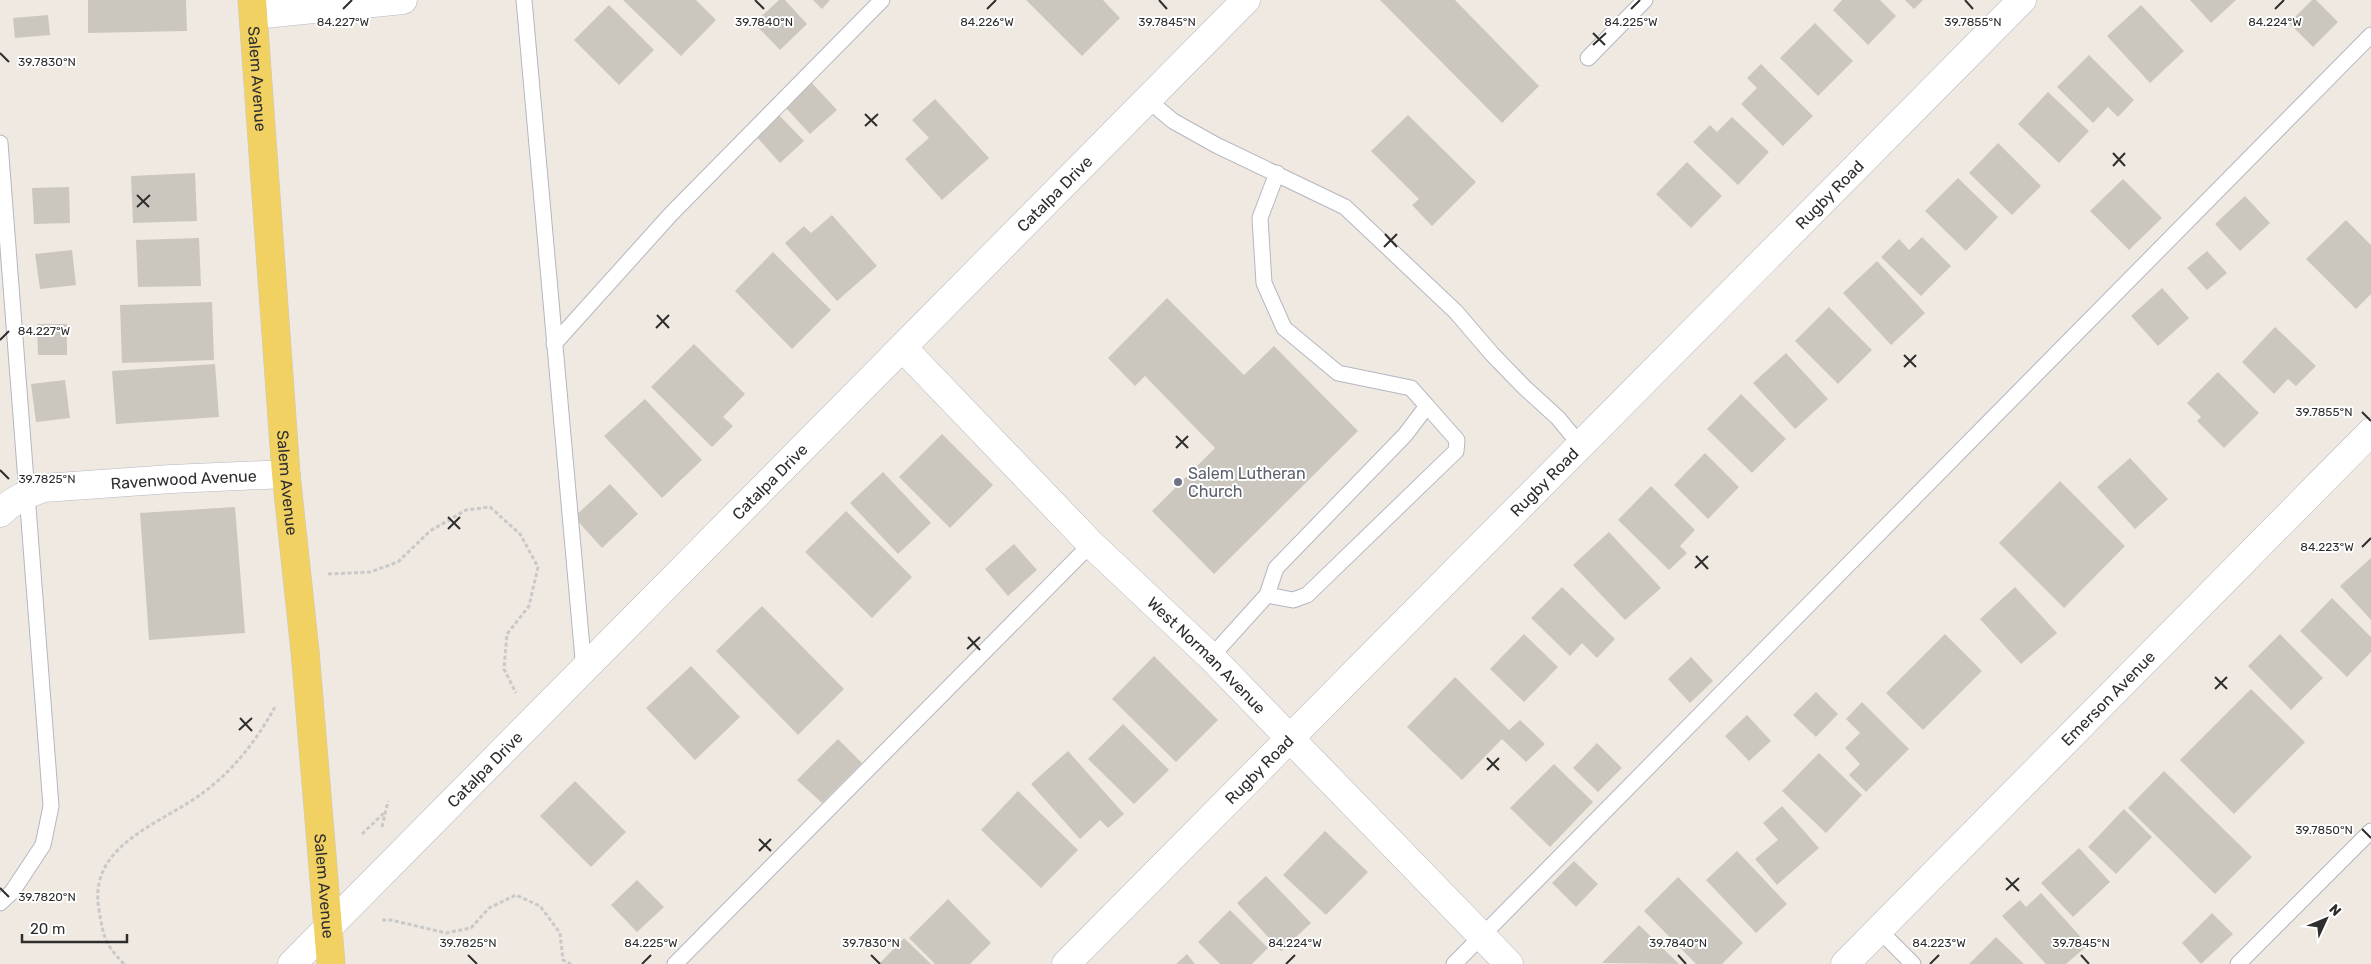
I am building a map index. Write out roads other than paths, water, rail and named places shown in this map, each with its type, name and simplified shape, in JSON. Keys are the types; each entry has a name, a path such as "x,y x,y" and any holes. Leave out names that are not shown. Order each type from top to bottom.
{"main road":[{"name":"Salem Avenue","path":"253,7 286,474 297,576 331,964"}],"street":[{"path":"253,7 403,0"},
{"name":"Catalpa Drive","path":"292,964 904,348 1246,0"},
{"name":"Rugby Road","path":"1066,964 2022,0"},
{"name":"West Norman Avenue","path":"904,348 1091,544 1211,656 1292,738 1480,937 1509,964"},
{"name":"Emerson Avenue","path":"1845,964 2371,432"},
{"name":"Ravenwood Avenue","path":"0,514 11,503 26,494 53,488 286,474"}],"lane":[{"path":"524,0 584,670"},
{"path":"554,344 672,214 882,0"},
{"path":"1588,58 1645,0"},
{"path":"1454,964 2371,35"},
{"path":"1148,100 1174,121 1345,208 1456,312 1492,354 1558,418 1581,446"},
{"path":"0,143 51,806 43,845 12,892 0,903"},
{"path":"1267,596 1293,600 1307,594 1456,451 1458,440 1411,388 1338,373 1284,328 1264,283 1260,218 1277,173"},
{"path":"1211,656 1267,596 1276,568 1405,435 1427,406"},
{"path":"675,964 1091,544"},
{"path":"2238,964 2371,831"},
{"path":"1879,930 1913,964"}],"place":[{"name":"Salem Lutheran Church","path":"1178,482"}]}
